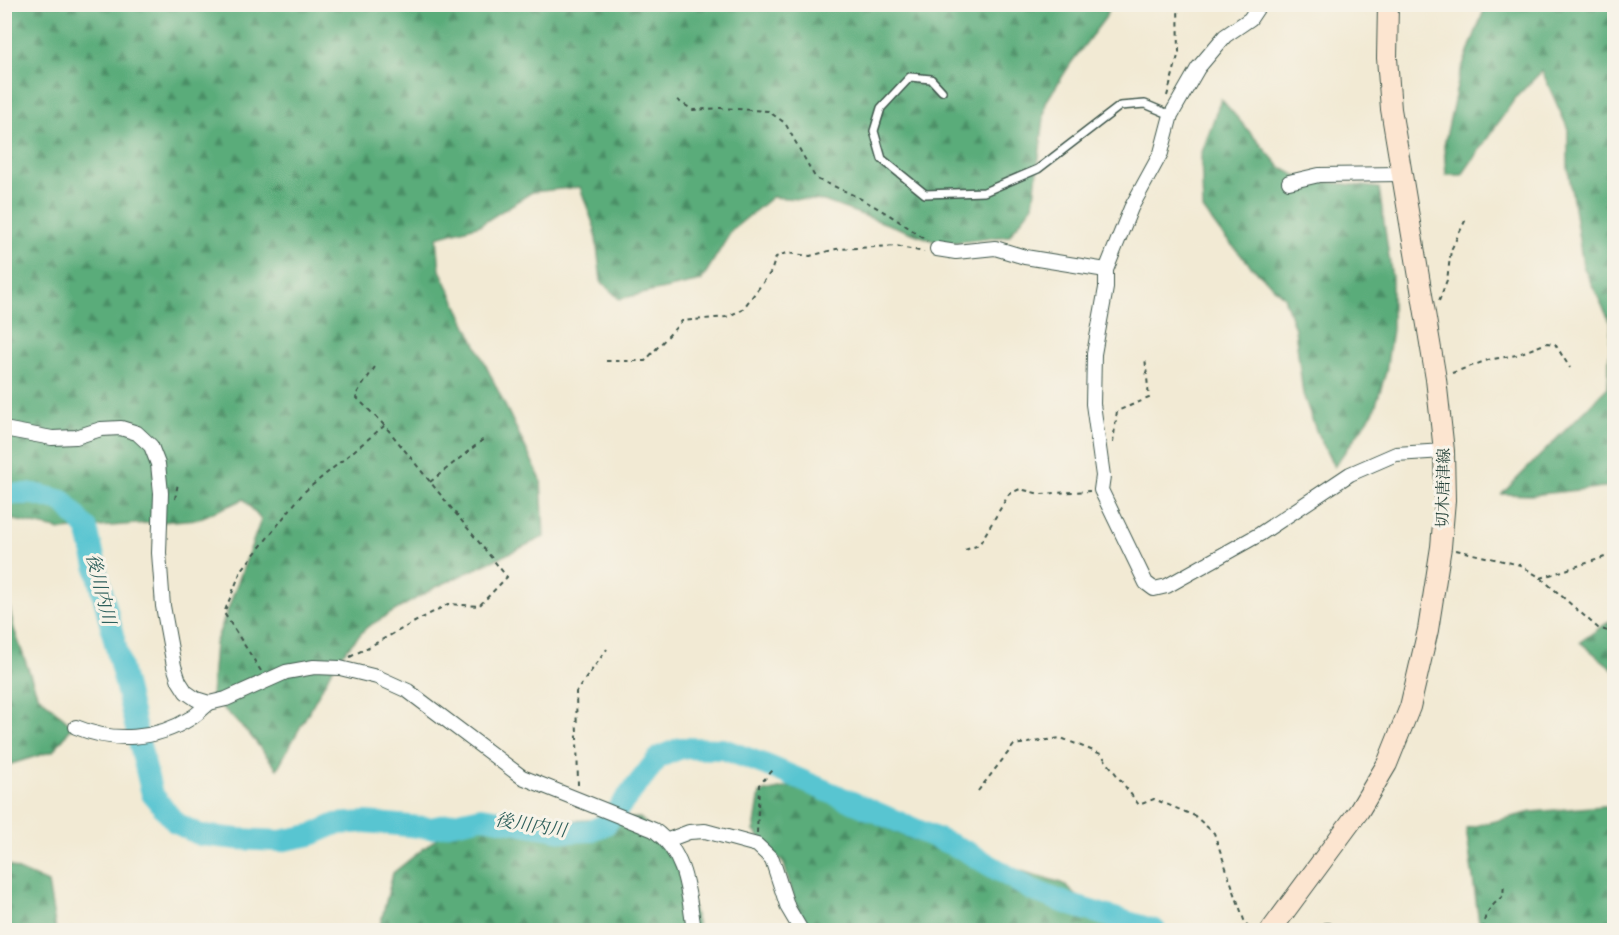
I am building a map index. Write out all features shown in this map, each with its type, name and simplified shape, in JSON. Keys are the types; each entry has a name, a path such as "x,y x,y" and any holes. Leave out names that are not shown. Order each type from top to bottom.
{"main road":[{"name":"切木唐津線","path":"1271,930 1359,812 1387,764 1410,707 1428,630 1441,547 1445,500 1444,451 1436,379 1391,109 1387,58 1388,4"}],"street":[{"path":"1260,4 1250,19 1225,36 1198,68 1171,115 1161,153 1131,208 1106,270 1106,288 1093,364 1093,404 1103,476 1101,490 1146,583 1154,589 1167,586 1260,534 1350,474 1396,454 1444,451"},
{"path":"1289,182 1319,175 1402,174"},
{"path":"937,249 956,252 995,248 1026,257 1106,270"},
{"path":"4,429 52,438 76,437 101,429 121,428 137,433 151,446 158,464 161,493 159,553 163,606 174,666 186,692 196,699 209,702 226,699 286,672 314,667 340,668 377,677 408,691 522,777 654,830 668,840 680,859 694,930"},
{"path":"76,727 96,735 122,738 161,732 192,718 209,702"},
{"path":"668,840 689,832 705,831 757,845 772,859 788,908 801,930"}],"lane":[{"path":"942,91 931,79 910,77 881,108 874,131 882,159 925,194 984,192 1038,169 1120,106 1144,104 1171,115"}],"path":[{"path":"1171,115 1166,94 1179,52 1178,4"},
{"path":"677,100 693,111 720,108 768,111 785,123 816,179 850,192 896,217 937,249"},
{"path":"1424,312 1439,301 1447,280 1451,250 1466,219"},
{"path":"606,362 645,361 682,321 726,317 742,310 771,272 776,257 786,253 810,256 836,249 896,246 928,252 937,249"},
{"path":"1436,379 1488,360 1516,355 1547,343 1555,344 1570,368"},
{"path":"1113,444 1117,411 1149,398 1145,357"},
{"path":"340,668 348,658 448,604 478,606 507,577 385,426 355,396 377,364"},
{"path":"267,681 224,613 241,571 304,492 385,426"},
{"path":"430,482 485,438"},
{"path":"965,550 979,545 1009,494 1020,489 1040,494 1101,490"},
{"path":"1441,547 1520,565 1541,578 1598,628 1614,633"},
{"path":"1541,578 1614,554"},
{"path":"581,801 576,692 608,649"},
{"path":"978,791 1014,745 1061,738 1101,754 1139,805 1154,800 1195,816 1214,834 1245,923 1250,930"},
{"path":"757,845 759,785 773,770"},
{"path":"1484,930 1483,926 1490,907 1503,896 1504,885"}],"green space":[{"path":"5,5 1111,5 1105,18 1071,63 1046,102 1033,205 1009,236 942,244 824,201 772,197 732,230 701,281 619,299 601,281 595,229 580,187 532,192 480,225 437,237 440,270 541,480 544,537 434,588 367,627 338,659 277,769 250,735 211,696 215,644 261,520 244,499 198,519 61,530 5,518"},
{"path":"1486,5 1614,5 1614,486 1532,495 1502,494 1608,387 1611,324 1583,266 1568,168 1568,129 1542,71 1516,97 1462,175 1446,175 1444,146 1460,73"},
{"path":"1221,99 1280,167 1302,179 1379,188 1392,278 1392,329 1386,372 1374,411 1334,467 1317,433 1303,394 1295,329 1284,297 1251,266 1220,232 1203,209 1201,155"},
{"path":"4,583 14,629 37,694 73,726 53,751 5,766"},
{"path":"1614,618 1614,670 1580,642"},
{"path":"794,786 911,839 1062,883 1118,930 813,930 798,914 784,864 754,831 760,793"},
{"path":"1614,805 1614,930 1480,930 1466,828 1532,812"},
{"path":"640,818 679,854 699,930 379,930 393,873 452,826"},
{"path":"5,864 48,883 56,930 5,930"}],"waterway":[{"name":"後川内川","path":"4,494 34,494 63,501 87,529 152,794 176,823 200,835 280,841 311,835 336,824 366,822 431,828 482,817 568,832 591,831 606,824 659,757 681,748 723,749 771,767 964,850 1032,890 1071,905 1155,930"}]}
